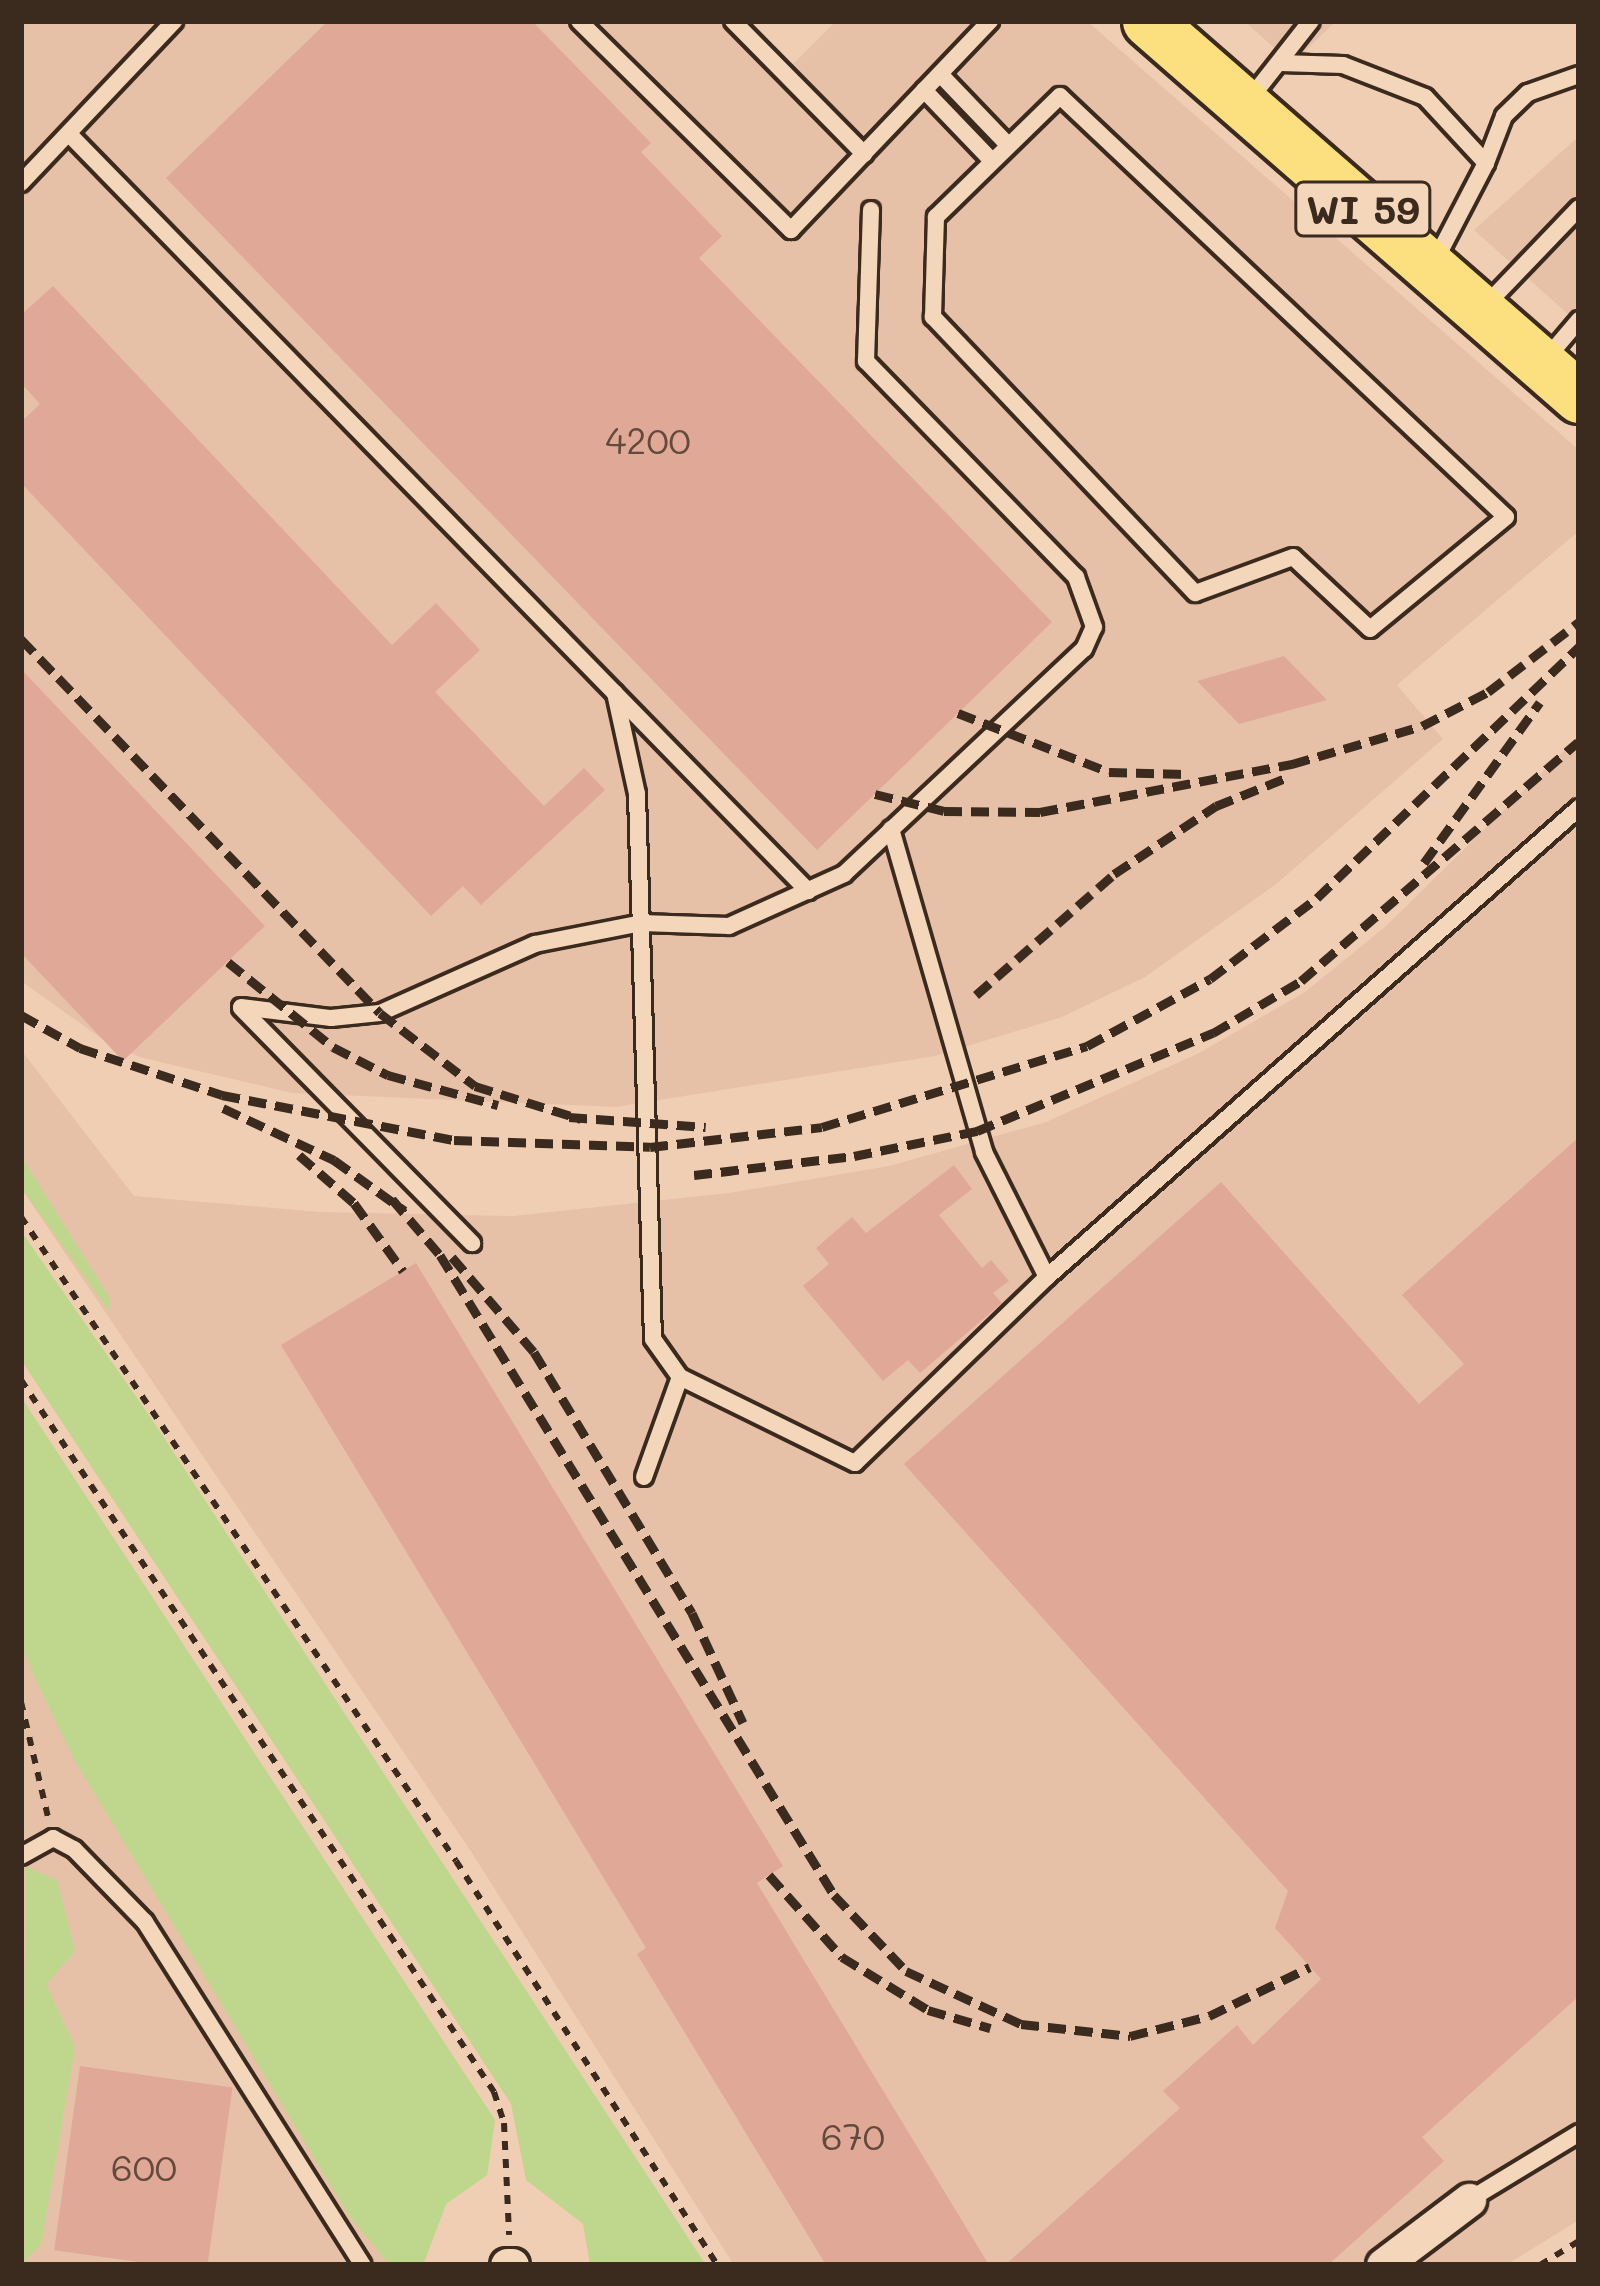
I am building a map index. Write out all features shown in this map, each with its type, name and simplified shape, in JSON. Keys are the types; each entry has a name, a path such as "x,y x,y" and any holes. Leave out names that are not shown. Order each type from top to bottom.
{"main road":[{"name":"WI 59","path":"1148,21 1560,381"}],"street":[{"path":"1383,2265 1469,2200"}],"lane":[{"path":"21,183 72,136 173,21"},
{"path":"579,21 791,230 990,21"},
{"path":"733,21 864,154"},
{"path":"1244,105 1311,21"},
{"path":"1281,63 1342,65 1425,97 1486,163"},
{"path":"940,74 1008,145"},
{"path":"1431,268 1486,163 1504,116 1528,93 1579,75"},
{"path":"925,90 992,161"},
{"path":"1060,96 1506,517 1370,628 1293,557 1196,593 933,317 937,217 1008,145 1060,96"},
{"path":"72,136 808,890"},
{"path":"1480,311 1579,208"},
{"path":"472,1243 241,1007 331,1018 380,1013 536,944 642,923 729,926 844,874 1084,649 1094,627 1076,577 866,361 871,210"},
{"path":"1560,381 1579,320"},
{"path":"615,693 637,794 653,1339 680,1378 854,1463 1047,1277 1579,808"},
{"path":"891,829 984,1152 1047,1277"},
{"path":"644,1477 680,1378"},
{"path":"21,1856 53,1838 74,1849 145,1922 363,2265"},
{"path":"1469,2200 1579,2133"}],"path":[{"path":"21,1216 443,1841 717,2265"},
{"path":"21,1380 494,2092 504,2123 510,2264"},
{"path":"21,1702 53,1838"},
{"path":"1540,2265 1579,2241"}],"shaded area":[{"path":"21,21 742,21 789,68 836,21 1087,21 1579,450 1579,531 1397,685 1443,739 1275,885 1145,977 1062,1017 935,1056 616,1107 292,1093 143,1058 112,1046 21,981"},
{"path":"1244,21 1336,21 1292,64"},
{"path":"1579,136 1579,324 1474,230"},
{"path":"1579,736 1579,2220 1506,2265 734,2265 470,1850 21,1188 21,1050 134,1196 320,1212 513,1216 729,1193 889,1166 1046,1122 1199,1053 1305,992 1386,926"},
{"path":"21,1397 495,2120 487,2175 446,2204 423,2265 21,2265"}],"green space":[{"path":"21,1156 109,1297 109,1311 21,1188"},
{"path":"21,1231 155,1424 706,2265 590,2265 583,2224 526,2180 511,2104 21,1360"},
{"path":"21,1397 495,2120 487,2175 446,2204 423,2265 389,2265 349,2216 74,1760 34,1677 21,1644"},
{"path":"26,1866 57,1880 75,1951 46,1984 75,2047 41,2244 21,2264"}],"building":[{"path":"328,21 532,21 651,143 641,152 722,236 699,258 1052,622 817,850 166,178"},
{"path":"53,286 392,645 436,603 480,650 435,692 544,806 584,768 605,790 481,905 463,886 431,916 21,483 21,422 40,404 21,383 21,315"},
{"path":"1284,656 1327,700 1239,724 1197,681"},
{"path":"21,669 265,926 123,1061 21,953"},
{"path":"1579,1137 1579,1996 1422,2137 1444,2161 1328,2265 1005,2265 1180,2108 1163,2091 1237,2025 1253,2045 1321,1979 1275,1928 1288,1891 904,1464 1221,1182 1419,1404 1464,1364 1402,1295"},
{"path":"954,1165 972,1189 939,1215 982,1268 991,1260 1009,1281 993,1293 1002,1303 920,1373 908,1360 883,1381 803,1286 829,1264 816,1248 852,1217 866,1233"},
{"path":"416,1263 783,1866 757,1883 989,2265 826,2265 637,1954 646,1948 281,1345"},
{"path":"80,2066 233,2087 208,2265 159,2265 54,2250"}],"railway":[{"path":"875,794 944,811 1040,812 1292,764 1422,726 1488,692 1579,622"},
{"path":"21,639 380,1013 475,1086 581,1119"},
{"path":"21,1015 80,1048 222,1095 454,1140 650,1147 822,1127 1087,1046 1210,979 1317,898 1579,647"},
{"path":"1424,863 1540,702"},
{"path":"958,713 1109,772 1186,774"},
{"path":"694,1175 854,1156 977,1131 1213,1033 1301,981 1578,742"},
{"path":"976,995 1114,874 1216,806 1288,777"},
{"path":"228,962 333,1047 388,1075 498,1105"},
{"path":"223,1108 334,1160 405,1211"},
{"path":"569,1117 706,1127"},
{"path":"299,1155 354,1203 403,1271"},
{"path":"392,1199 440,1255 834,1895 906,1971 1021,2024 1130,2036 1209,2016 1310,1967"},
{"path":"452,1257 534,1352 692,1613 743,1723"},
{"path":"769,1875 842,1957 928,2010 990,2028"}]}
